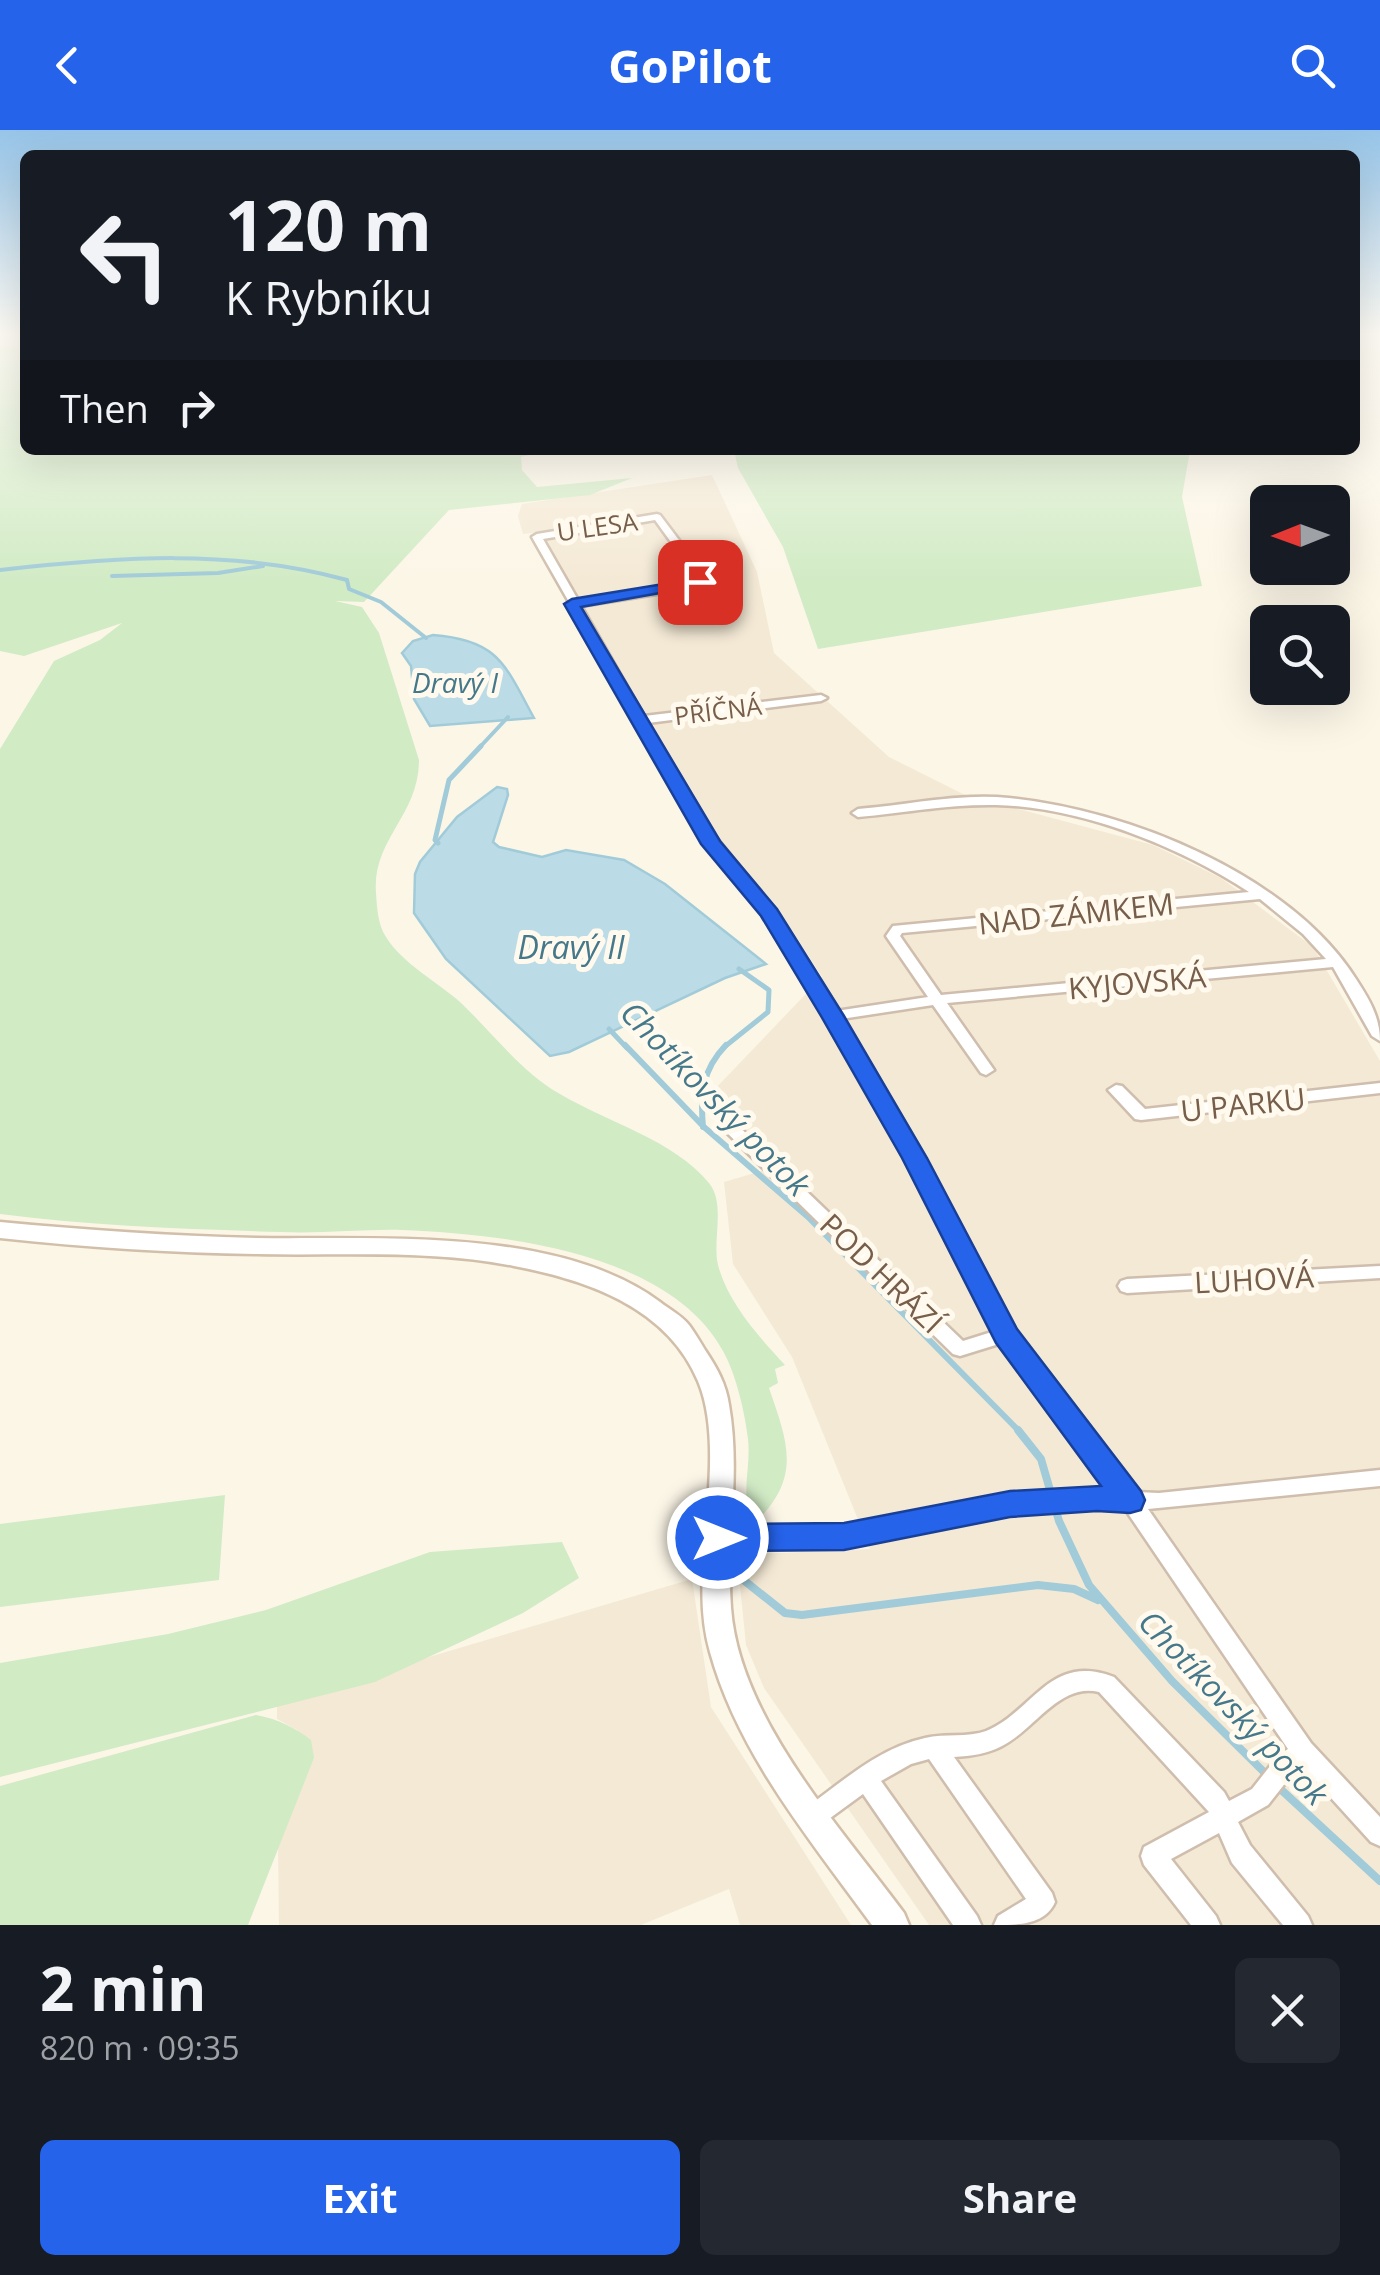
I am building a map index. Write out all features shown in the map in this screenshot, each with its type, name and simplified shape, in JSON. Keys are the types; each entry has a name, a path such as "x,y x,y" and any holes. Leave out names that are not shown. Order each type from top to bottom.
{"street":[{"name":"U LESA","path":"657,517 702,578 694,585 572,604 537,541 544,533 657,517"},
{"path":"572,604 711,844 770,914 832,1016 914,1158 1006,1336 1130,1500 1294,1757 1380,1834"},
{"name":"PŘÍČNÁ","path":"640,720 792,696 821,698"},
{"path":"858,814 1008,802 1140,832 1207,860 1260,895 1338,962 1380,1036"},
{"name":"NAD ZÁMKEM","path":"937,1000 893,933 907,928 1260,895"},
{"name":"KYJOVSKÁ","path":"832,1016 937,1000 1338,962"},
{"path":"937,1000 986,1070"},
{"name":"U PARKU","path":"1116,1090 1141,1115 1380,1088"},
{"name":"POD HRÁZÍ","path":"726,1124 960,1349 1006,1336"},
{"path":"0,1230 127,1244 460,1248 556,1266 634,1296 658,1312 690,1344 711,1380 721,1435 718,1614 729,1672 756,1725 814,1816 892,1925"},
{"name":"LUHOVÁ","path":"1127,1286 1380,1272"},
{"path":"718,1538 857,1535 1039,1500 1130,1500 1380,1478"},
{"path":"814,1816 903,1756 934,1746 994,1738 1076,1680 1096,1680 1106,1684 1216,1800 1240,1854 1299,1925"},
{"path":"934,1746 1044,1902 1007,1925"},
{"path":"1207,1925 1153,1856 1260,1797 1294,1757"},
{"path":"868,1780 968,1925"}],"shaded area":[{"path":"712,475 757,572 774,653 889,757 963,794 1153,845 1221,878 1313,947 1380,1061 1380,1925 929,1925 764,1688 746,1645 737,1555 870,1549 792,1357 733,1264 724,1182 775,1167 713,1091 822,977 775,904 721,844 539,532 523,534 518,516 522,504"},
{"path":"692,1579 711,1707 851,1925 740,1925 729,1889 641,1925 279,1925 278,1845 314,1758 297,1730 277,1719 277,1702"}],"green space":[{"path":"0,417 20,417 20,455 529,455 521,457 522,470 537,487 632,478 590,495 449,510 364,602 335,601 362,607 379,633 419,760 412,797 381,857 377,874 377,910 386,937 401,956 460,1002 546,1085 678,1155 714,1192 718,1265 723,1279 746,1319 785,1365 775,1369 778,1383 769,1388 785,1441 786,1472 772,1504 758,1520 749,1514 747,1505 749,1448 745,1418 728,1360 698,1318 664,1291 624,1270 534,1244 443,1232 210,1230 0,1214 0,749 54,661 100,640 122,623 24,656 0,651"},
{"path":"735,455 1189,455 1182,497 1202,586 818,649 783,547 738,468"},
{"path":"225,1495 219,1580 0,1607 0,1524"},
{"path":"562,1542 579,1578 523,1613 375,1682 0,1777 0,1663 168,1634 266,1610 430,1552"},
{"path":"256,1715 285,1724 311,1740 314,1758 248,1925 0,1925 0,1786"}],"water":[{"name":"Dravý I","path":"433,635 473,643 497,658 534,718 430,726 414,699 411,666 402,653 413,641"},
{"name":"Dravý II","path":"497,787 507,789 508,795 493,842 499,847 542,857 566,850 624,860 665,884 766,964 725,978 569,1052 550,1056 446,959 414,913 415,874 420,862 457,817"}],"waterway":[{"name":"Chotíkovský potok","path":"0,570 131,559 261,563 347,580 349,589 381,602 426,638"},
{"path":"112,576 218,573 263,566"},
{"name":"Chotíkovský potok","path":"479,748 508,717"},
{"name":"Chotíkovský potok","path":"438,843 435,840 449,780 481,746"},
{"path":"724,1047 768,1012 769,990 739,969"},
{"name":"Chotíkovský potok","path":"609,1029 627,1048"},
{"name":"Chotíkovský potok","path":"625,1045 703,1126"},
{"path":"703,1126 704,1083 724,1047"},
{"name":"Chotíkovský potok","path":"703,1126 808,1217 1020,1432"},
{"name":"Chotíkovský potok","path":"1018,1430 1041,1459 1059,1521 1089,1585 1172,1681 1269,1777"},
{"path":"731,1570 785,1613 802,1615 1038,1585 1074,1589 1098,1600"},
{"name":"Chotíkovský potok","path":"1276,1785 1380,1881"}],"route":[{"path":"700,582 572,604 711,844 770,914 832,1016 914,1158 1006,1336 1130,1500 1039,1500 894,1529 824,1538 718,1538"}]}
